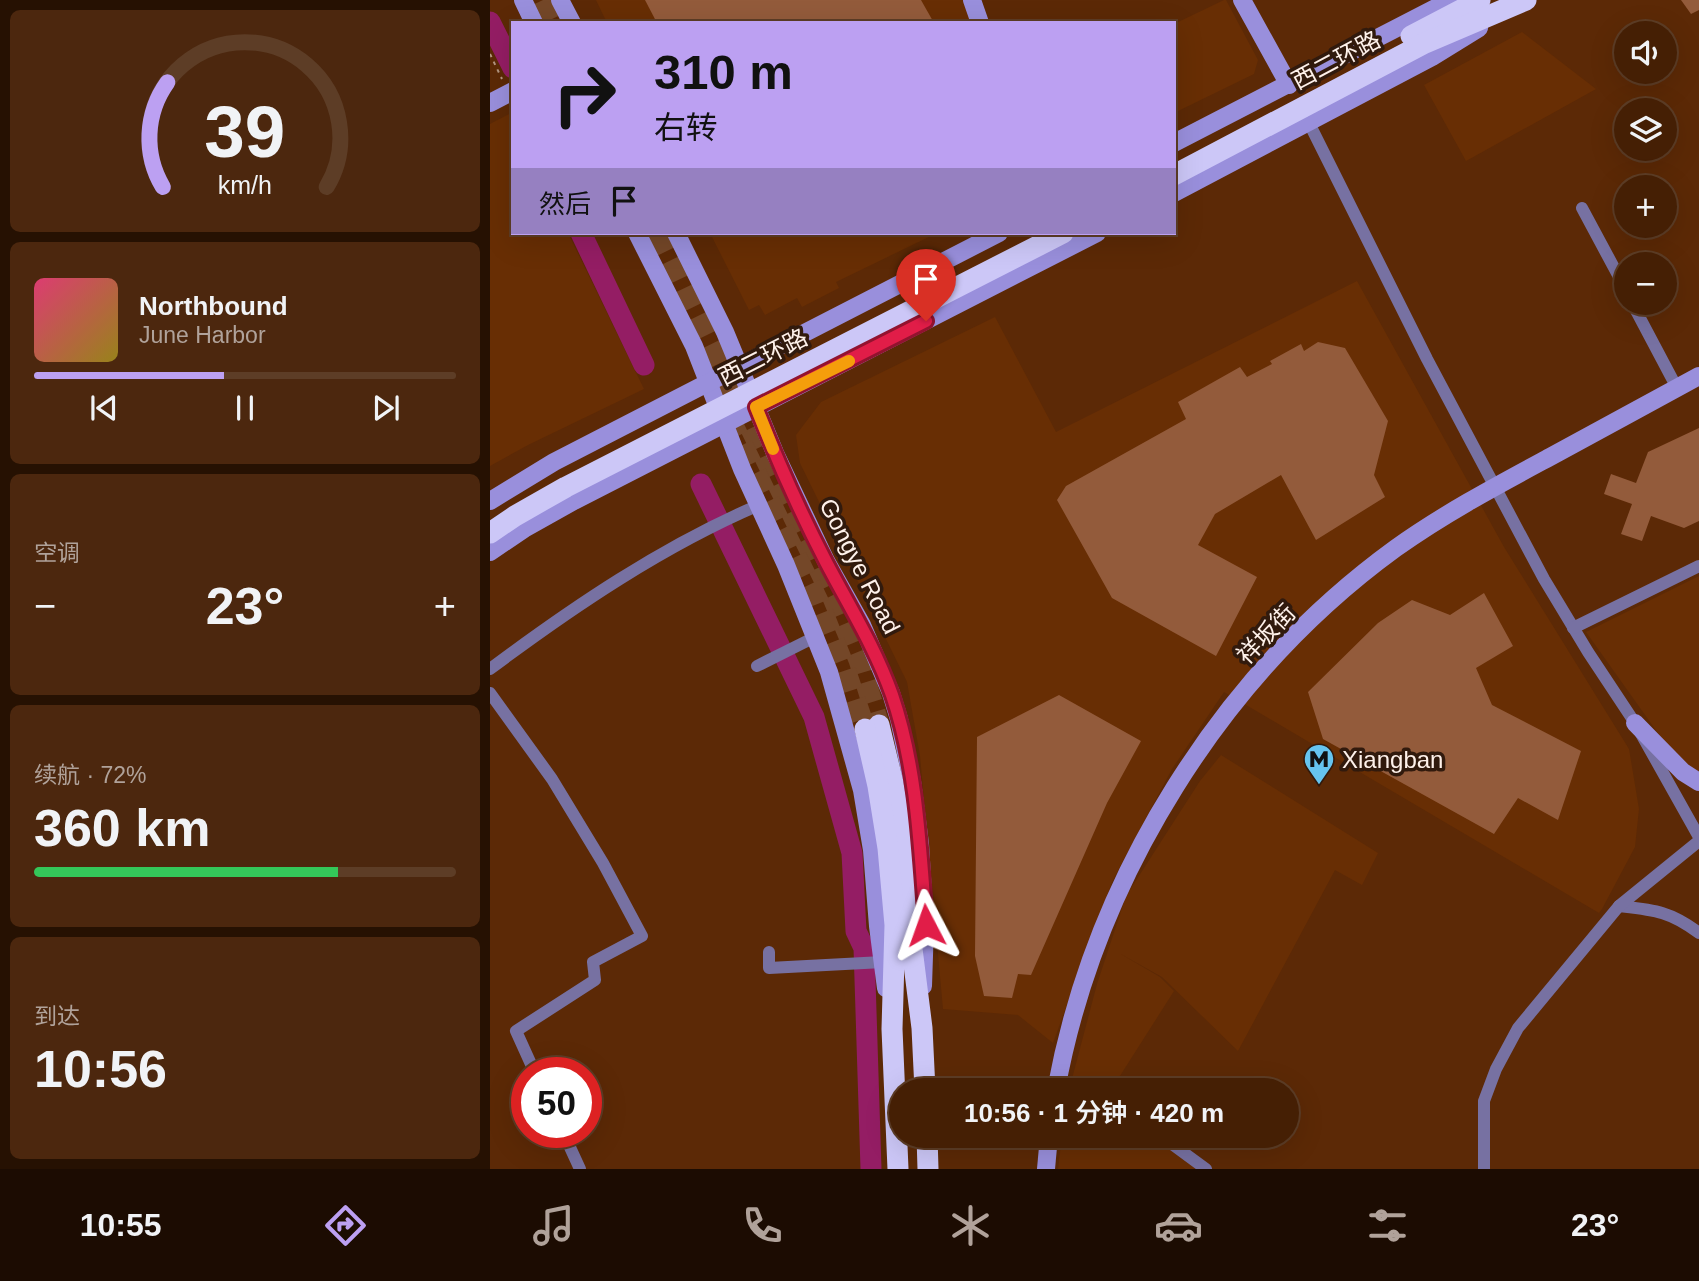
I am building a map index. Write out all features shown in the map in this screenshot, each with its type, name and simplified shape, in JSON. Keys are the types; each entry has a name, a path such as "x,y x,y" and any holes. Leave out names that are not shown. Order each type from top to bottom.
{"highway":[{"name":"西二环路","path":"1176,160 1480,0"},
{"name":"西二环路","path":"1176,174 1425,43 1520,3"},
{"name":"西二环路","path":"490,517 560,475 1033,235"},
{"name":"西二环路","path":"490,533 566,487 1059,235"},
{"path":"872,727 893,783 903,846 902,925 892,1029 898,1169"},
{"name":"Gongye Road","path":"902,925 922,1028 924,1078"},
{"path":"927,1148 928,1169"}],"main road":[{"path":"523,0 533,21"},
{"path":"560,0 571,21"},
{"path":"972,0 979,21"},
{"path":"1242,0 1289,85"},
{"path":"1176,142 1451,0"},
{"path":"1176,192 1432,57 1520,3"},
{"path":"490,103 511,92"},
{"path":"638,235 694,346 724,424 815,637 844,719 862,790 872,850 876,962 892,1029"},
{"name":"Gongye Road","path":"677,235 826,561 862,625 900,719 912,781 926,925 922,1028"},
{"path":"490,501 554,462 995,235"},
{"path":"490,552 574,501 1093,235"},
{"name":"祥坂街","path":"1059,1078 1082,991 1112,906 1161,811 1218,725 1287,646 1359,578 1412,537 1496,486 1699,376"},
{"path":"1635,723 1683,772 1699,782"},
{"path":"1046,1169 1048,1148"}],"street":[{"path":"1309,123 1427,359 1544,579 1635,723 1699,839 1619,906 1518,1028 1496,1069 1484,1101 1484,1169"},
{"path":"1582,208 1614,268"},
{"path":"1638,315 1677,388"},
{"path":"490,669 601,592 713,526 759,505"},
{"path":"1573,628 1699,566"},
{"path":"757,666 815,637"},
{"path":"490,693 552,779 603,863 642,936 593,962 595,980 516,1031 528,1057"},
{"path":"1619,906 1658,911 1679,918 1699,933"},
{"path":"769,952 769,968 876,962"},
{"path":"570,1148 580,1169"},
{"path":"1177,1148 1206,1169"}],"path":[{"path":"490,54 511,92"}],"shaded area":[{"path":"596,0 967,0 973,21 606,21"},
{"path":"1226,0 1258,60 1254,74 1176,112 1176,23"},
{"path":"1522,32 1596,89 1466,161 1424,85"},
{"path":"511,113 511,235 568,235 644,389 490,466 490,124"},
{"path":"711,235 933,235 836,282 839,288 802,307 797,298 765,315 759,305 749,310"},
{"path":"1357,281 1504,547 1629,749 1639,809 1635,847 1602,909 1599,913 1224,692 1172,769 1112,882 1053,1043 1018,1015 943,1009 920,756 907,682 800,463 796,435 821,402 995,317 1056,432"},
{"path":"1699,576 1699,776 1665,743 1586,632"},
{"path":"1221,755 1378,853 1362,885 1335,870 1238,1051 1162,977 1119,953 1160,977 1174,991 1119,1078 1072,1078 1097,984 1126,896 1200,781"},
{"path":"1061,1148 1169,1148 1200,1169 1058,1169"}],"building":[{"path":"645,0 921,0 933,21 656,21"},
{"path":"1681,0 1699,0 1699,10 1691,14"},
{"path":"1318,342 1345,348 1388,421 1374,475 1385,497 1316,540 1281,475 1215,514 1198,545 1257,577 1216,656 1112,598 1057,500 1066,486 1186,419 1178,402 1240,367 1247,377 1301,344 1304,351"},
{"path":"1699,428 1699,521 1684,528 1651,516 1642,541 1621,534 1632,504 1604,494 1611,474 1636,483 1648,452"},
{"path":"1484,593 1513,646 1476,668 1492,705 1581,751 1558,820 1518,798 1494,834 1323,739 1308,692 1378,623 1412,600 1450,615"},
{"path":"1059,695 1141,741 1107,803 1031,975 1018,974 1012,998 984,996 975,956 977,737"}],"waterway":[{"path":"490,22 511,64"},
{"path":"582,235 644,365"},
{"path":"701,484 814,717 852,853 856,931 864,948 871,1169"}],"tunnel":[{"path":"543,0 553,21"},
{"path":"657,235 833,598 859,660 879,725"},
{"path":"729,417 819,603 865,729"}],"slow traffic":[{"path":"773,449 756,407 849,361"}],"place":[{"name":"Xiangban","path":"1319,786"}],"route":[{"path":"926,321 756,407 826,561 862,625 900,719 920,844 926,925"}]}
